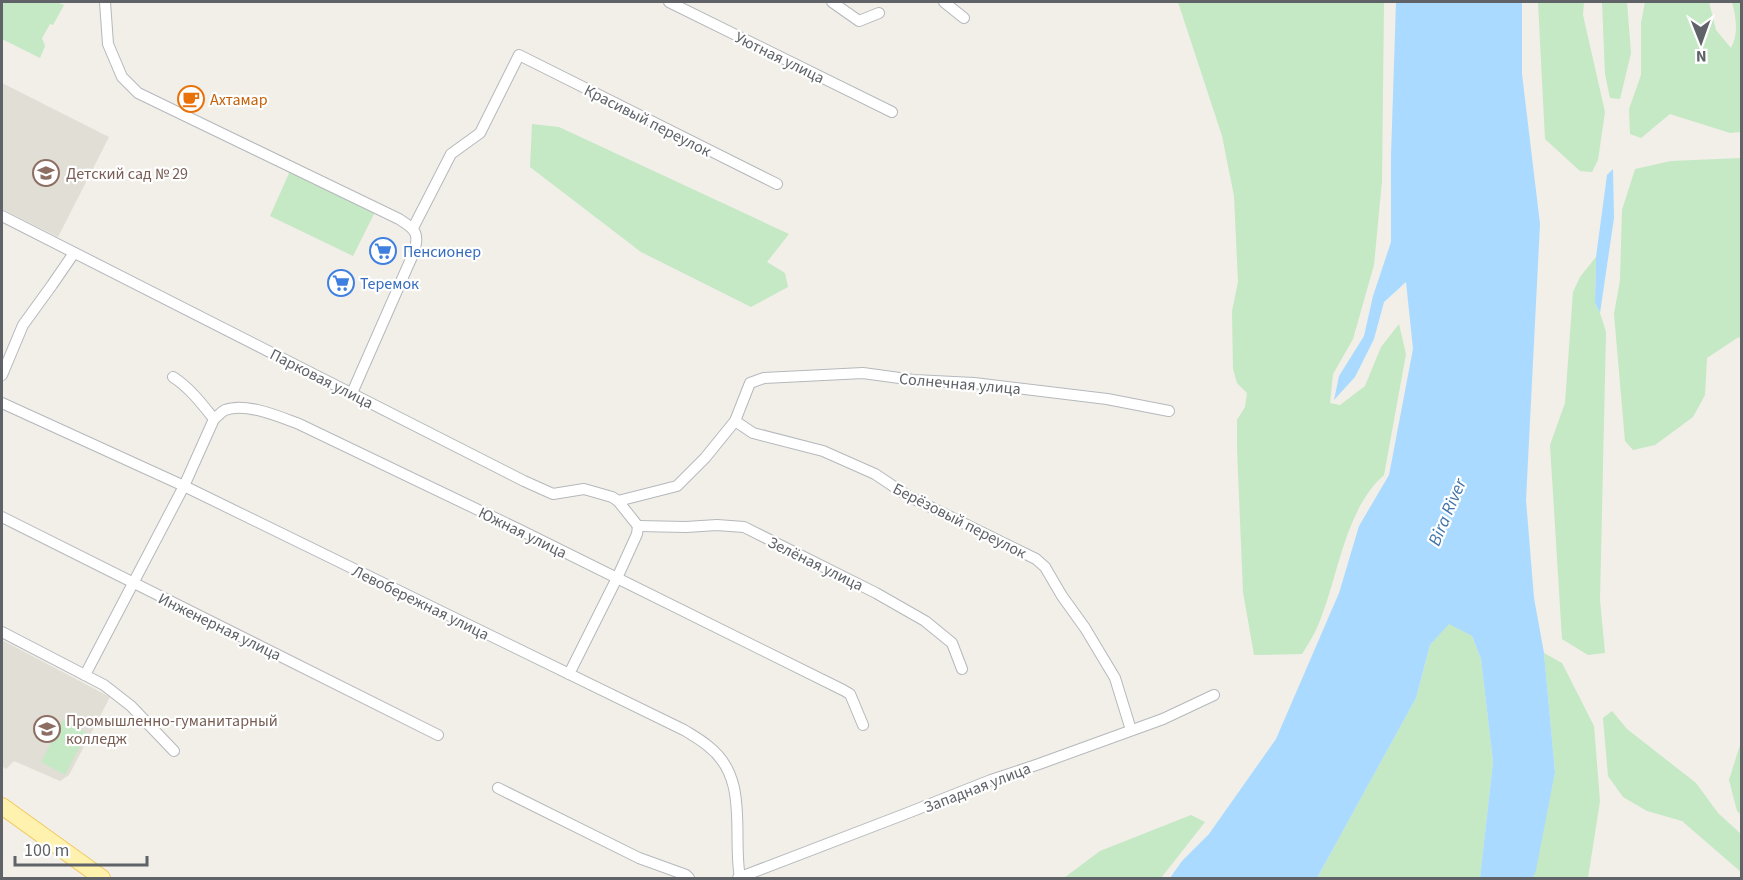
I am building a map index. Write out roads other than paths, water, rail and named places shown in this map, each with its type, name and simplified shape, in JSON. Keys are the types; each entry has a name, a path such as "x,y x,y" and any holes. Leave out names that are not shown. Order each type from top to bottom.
{"main road":[{"path":"2,806 93,876"}],"street":[{"path":"105,2 108,44 122,77 138,93 399,219 413,228 417,241 414,252 352,393"},
{"name":"Уютная улица","path":"669,2 892,112"},
{"path":"832,2 859,21 879,13"},
{"path":"944,2 964,18"},
{"name":"Красивый переулок","path":"413,228 451,154 480,133 519,56 777,184"},
{"name":"Парковая улица","path":"2,216 514,476 553,494 584,489 618,501"},
{"path":"2,375 23,325 74,253"},
{"name":"Солнечная улица","path":"735,421 750,383 764,378 863,374 914,380 974,383 1107,399 1169,411"},
{"path":"85,675 184,486 214,419 191,392 173,377"},
{"name":"Левобережная улица","path":"2,403 184,486 684,730 709,746 723,760 732,776 736,796 739,878"},
{"name":"Южная улица","path":"214,419 222,411 232,408 271,414 299,424 468,504 843,690 850,694 863,725"},
{"path":"569,674 617,578 636,534 638,526 618,501 677,486 705,458 735,421"},
{"name":"Берёзовый переулок","path":"735,421 753,433 823,451 875,474 908,496 1036,559 1045,567 1115,678 1131,730"},
{"name":"Инженерная улица","path":"2,517 438,735"},
{"name":"Зелёная улица","path":"638,526 744,527 876,593 925,621 952,643 962,669"},
{"path":"2,632 104,685 131,706 174,751"},
{"name":"Западная улица","path":"739,878 991,780 1163,718 1214,695"},
{"path":"498,788 639,858 686,875 688,879"}],"water":[{"name":"Bira River","path":"1396,2 1522,2 1522,74 1540,224 1526,500 1534,598 1544,653 1555,772 1536,870 1533,878 1480,878 1493,762 1481,659 1472,636 1449,624 1430,645 1416,698 1317,878 1170,878 1182,861 1209,834 1276,739 1339,593 1359,526 1389,475 1413,349 1406,282 1384,302 1374,339 1355,377 1334,400 1339,376 1364,336 1373,296 1391,242"},
{"path":"1613,169 1614,218 1600,313 1595,303 1596,257 1607,175"}],"place":[{"name":"Ахтамар","path":"191,99"},
{"name":"Детский сад № 29","path":"46,173"},
{"name":"Пенсионер","path":"383,251"},
{"name":"Теремок","path":"341,283"},
{"name":"Промышленно-гуманитарный колледж","path":"47,729"}]}
